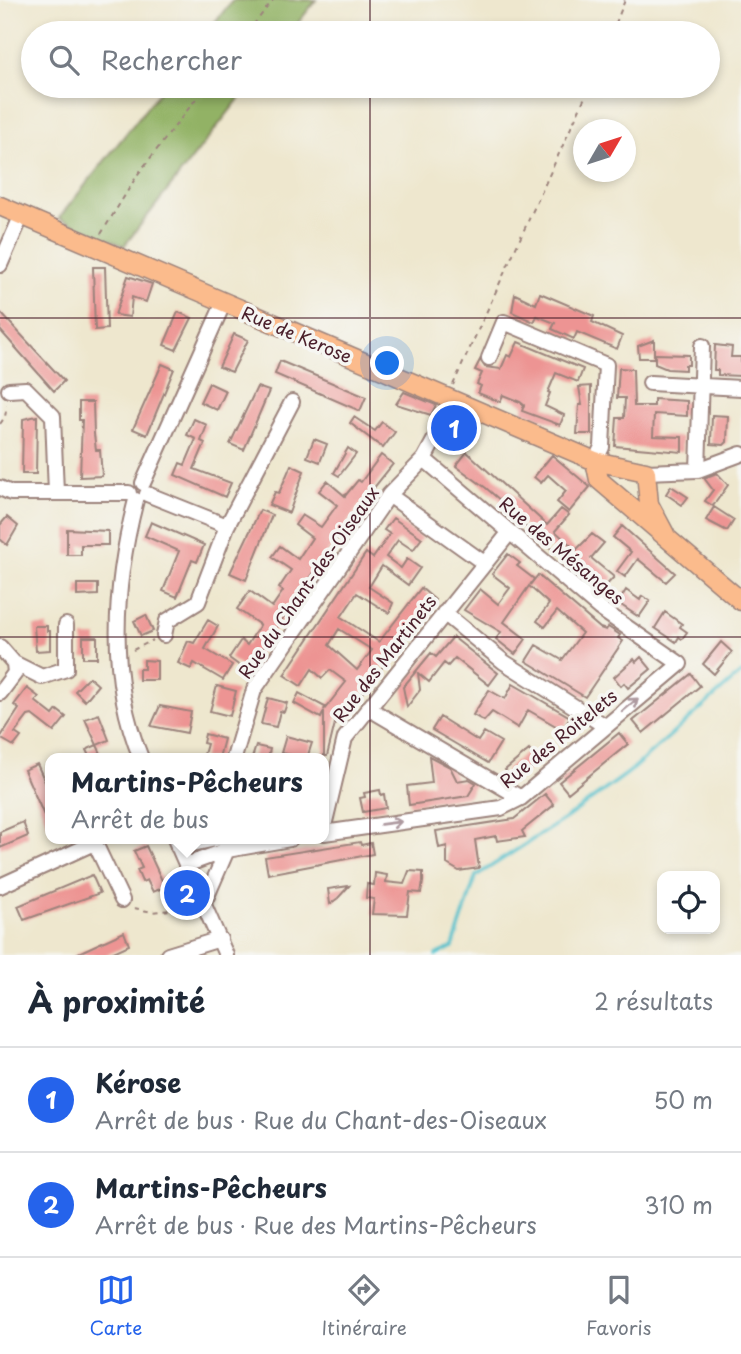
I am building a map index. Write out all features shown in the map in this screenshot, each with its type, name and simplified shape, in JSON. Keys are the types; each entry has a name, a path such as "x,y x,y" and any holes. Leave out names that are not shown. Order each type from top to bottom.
{"main road":[{"name":"Rue de Kerose","path":"0,206 595,461 643,472"},
{"path":"595,461 599,480 741,601"},
{"path":"632,509 627,489 643,472"},
{"path":"643,472 649,504 665,534"}],"street":[{"path":"0,265 21,217"},
{"path":"139,753 129,721 118,654 118,586 139,493 224,302"},
{"path":"489,358 504,322 606,365 602,447 595,461"},
{"path":"698,470 702,346"},
{"path":"650,383 741,388"},
{"path":"9,390 26,390 53,415 56,493"},
{"name":"Rue du Chant-des-Oiseaux","path":"235,753 254,690 389,495 424,459 451,400"},
{"path":"164,635 167,621 198,603 228,526 292,402"},
{"path":"643,472 698,470 741,454"},
{"name":"Rue des Mésanges","path":"424,459 599,608 680,664"},
{"path":"2,493 139,493 228,526"},
{"path":"389,495 484,563"},
{"name":"Rue des Martinets","path":"329,805 345,738 510,532"},
{"path":"444,613 504,662 605,726"},
{"path":"0,647 15,663 42,677 66,669 66,625"},
{"path":"0,693 15,673 15,663"},
{"name":"Rue des Roitelets","path":"329,832 501,807 521,798 680,664"},
{"path":"368,708 521,798"},
{"path":"0,886 88,844"},
{"path":"95,844 122,900"},
{"path":"177,844 226,955"},
{"path":"186,865 226,845"},
{"path":"204,903 226,845"},
{"path":"168,955 220,939"}],"path":[{"path":"256,21 273,0"},
{"path":"617,21 625,0"},
{"path":"93,246 138,174 197,98"},
{"path":"451,400 585,98"},
{"path":"0,424 5,417 9,390"},
{"path":"118,654 164,635"},
{"path":"122,900 134,908 152,912 175,912 204,903"}],"green space":[{"path":"233,0 316,0 299,21 216,21"},
{"path":"154,98 240,98 124,246 59,218"}],"building":[{"path":"93,267 105,267 107,329 95,330"},
{"path":"128,276 152,284 146,302 132,297 130,317 115,315"},
{"path":"540,293 594,316 592,322 622,336 617,349 577,332 574,339 552,329 555,323 537,316 534,322 512,312 515,294 536,304"},
{"path":"0,312 64,381 54,391 0,330"},
{"path":"178,312 192,318 176,350 164,345"},
{"path":"234,334 248,340 232,372 219,367"},
{"path":"654,340 654,358 639,358 638,346"},
{"path":"518,342 583,369 578,382 556,373 548,392 550,393 545,406 564,415 560,425 522,411 524,405 503,395 500,402 478,393 481,386 477,384 482,373 475,370 480,360 485,367 501,369 507,355 511,357"},
{"path":"715,345 732,347 731,357 741,357 741,376 718,375 718,370 714,370"},
{"path":"655,354 689,355 689,365 685,365 685,370 667,369 655,364"},
{"path":"280,361 366,397 360,411 275,374"},
{"path":"162,364 174,369 147,435 133,429"},
{"path":"619,368 633,369 634,406 654,406 654,399 687,401 687,416 654,414 653,436 682,437 682,452 615,446 617,418 624,418 625,398 617,398"},
{"path":"209,383 226,391 217,410 200,402"},
{"path":"591,386 591,434 577,434 579,405 582,405 579,387"},
{"path":"257,387 269,391 244,450 230,444"},
{"path":"404,392 436,405 431,415 396,404"},
{"path":"79,402 93,402 94,434 96,450 100,450 102,476 80,477 82,420 79,420"},
{"path":"712,415 728,416 727,442 724,445 711,444"},
{"path":"37,416 36,474 22,474 23,419"},
{"path":"354,417 375,431 382,422 395,432 383,448 350,423"},
{"path":"194,419 207,425 201,441 205,443 194,469 231,483 225,497 175,475 180,463 185,465 196,439 187,435"},
{"path":"314,439 327,444 320,462 307,457"},
{"path":"348,448 356,454 339,476 334,473"},
{"path":"467,452 547,525 561,509 569,515 555,531 576,550 592,534 604,543 591,558 614,577 601,591 514,517 516,514 486,488 456,466"},
{"path":"381,455 393,464 360,505 247,671 229,658 241,640 247,645 260,625 237,609 250,591 272,607 283,591 279,588 291,570 272,557 280,546 298,559 312,538 295,525 302,515 321,527 337,505 319,491 327,481 345,496 358,480 361,482"},
{"path":"552,455 590,487 569,512 557,502 566,491 548,475 541,483 534,477"},
{"path":"291,465 304,471 289,513 269,505 275,492 279,493"},
{"path":"717,473 728,485 713,506 705,501 713,490 704,478"},
{"path":"671,486 688,497 682,505 666,494"},
{"path":"714,507 734,520 727,531 706,520"},
{"path":"260,510 272,515 246,580 230,573"},
{"path":"7,517 18,526 7,545 0,539 0,525"},
{"path":"393,518 422,538 413,550 398,540 386,557 401,568 407,559 420,568 408,585 382,566 369,587 393,603 389,613 357,593 341,617 379,642 421,588 435,600 344,716 338,711 328,753 324,753 324,711 321,718 294,703 299,693 325,707 324,710 346,682 330,670 322,678 312,669 301,686 284,675 366,553 373,558 390,534 384,530","holes":["339,629 372,650 357,670 329,645"]},
{"path":"151,522 204,545 197,562 192,560 177,597 163,591 179,551 145,536"},
{"path":"622,526 675,573 666,582 638,559 625,577 617,571 631,552 613,537"},
{"path":"67,529 108,531 108,545 81,545 81,555 67,555"},
{"path":"508,554 520,563 517,566 534,579 530,585 538,575 600,628 606,630 608,627 620,635 618,638 623,641 585,697 526,661 536,645 562,660 582,633 557,611 545,627 537,621 549,604 529,586 504,622 526,639 515,654 496,639 501,632 464,610 480,589 498,604 510,588 492,574"},
{"path":"77,584 98,584 98,595 77,596"},
{"path":"626,590 640,600 642,596 650,601 639,617 618,603"},
{"path":"665,612 682,624 680,627 687,632 676,642 655,628"},
{"path":"146,615 153,631 141,636 134,621"},
{"path":"208,620 218,626 205,649 232,665 223,680 194,663 191,669 178,663 188,641 194,643"},
{"path":"34,626 47,626 47,631 50,631 50,650 36,651"},
{"path":"83,637 97,637 97,658 83,658"},
{"path":"453,637 498,673 489,685 455,658 448,666 444,663 429,682 418,673 420,690 407,707 403,687 431,653 436,657"},
{"path":"721,642 732,652 714,674 703,664"},
{"path":"641,657 651,669 628,688 624,683 621,686 614,677 634,659 636,662"},
{"path":"144,660 157,661 157,680 139,680 139,669 144,669"},
{"path":"691,674 700,686 643,733 633,721"},
{"path":"89,677 98,685 85,701 75,691"},
{"path":"513,684 570,717 563,730 528,710 518,728 492,712 484,721 473,715 489,690 505,699"},
{"path":"217,686 236,691 230,716 210,711"},
{"path":"27,688 39,697 35,701 53,715 57,710 66,717 54,732 32,715 28,716 15,733 21,737 14,746 0,738 19,709 14,705"},
{"path":"268,698 287,703 284,712 280,711 276,727 261,724"},
{"path":"160,706 191,712 187,733 151,726"},
{"path":"99,714 109,740 97,745 85,719"},
{"path":"440,717 478,741 484,732 501,742 488,763 432,730"},
{"path":"619,733 628,744 568,793 559,782"},
{"path":"205,734 224,739 220,753 204,753 207,744 203,743"},
{"path":"286,736 312,743 309,753 281,753"},
{"path":"97,745 101,753 88,753 86,750"},
{"path":"256,746 270,749 269,753 254,753"},
{"path":"529,750 536,758 533,760 536,764 517,779 514,775 511,778 505,770"},
{"path":"429,756 450,767 457,781 469,779 476,783 468,796 409,805 407,786 432,783"},
{"path":"37,764 45,782 45,818 24,770"},
{"path":"380,790 381,795 384,794 386,808 363,812 360,798 365,797 364,793"},
{"path":"545,794 554,805 522,831 525,837 497,841 496,836 475,840 479,868 459,871 447,864 447,846 439,848 436,831 514,819"},
{"path":"23,822 28,836 0,848 0,832"},
{"path":"360,842 361,845 371,843 373,854 268,874 265,857"},
{"path":"146,846 165,887 153,892 147,880 142,882 137,870 142,868 134,851"},
{"path":"409,871 423,872 423,882 421,893 410,892 407,915 372,914 374,899 366,898 367,884 374,885 375,873 387,875 386,882 404,884"},
{"path":"92,875 100,893 24,920 18,906"},
{"path":"349,886 338,898 330,904 328,889"},
{"path":"124,932 129,945 107,955 74,955"}],"waterway":[{"path":"436,955 453,947 476,876 566,818 628,773 741,673"}],"place":[{"name":"Kérose","path":"454,428"},
{"name":"Martins-Pêcheurs","path":"187,893"}]}
